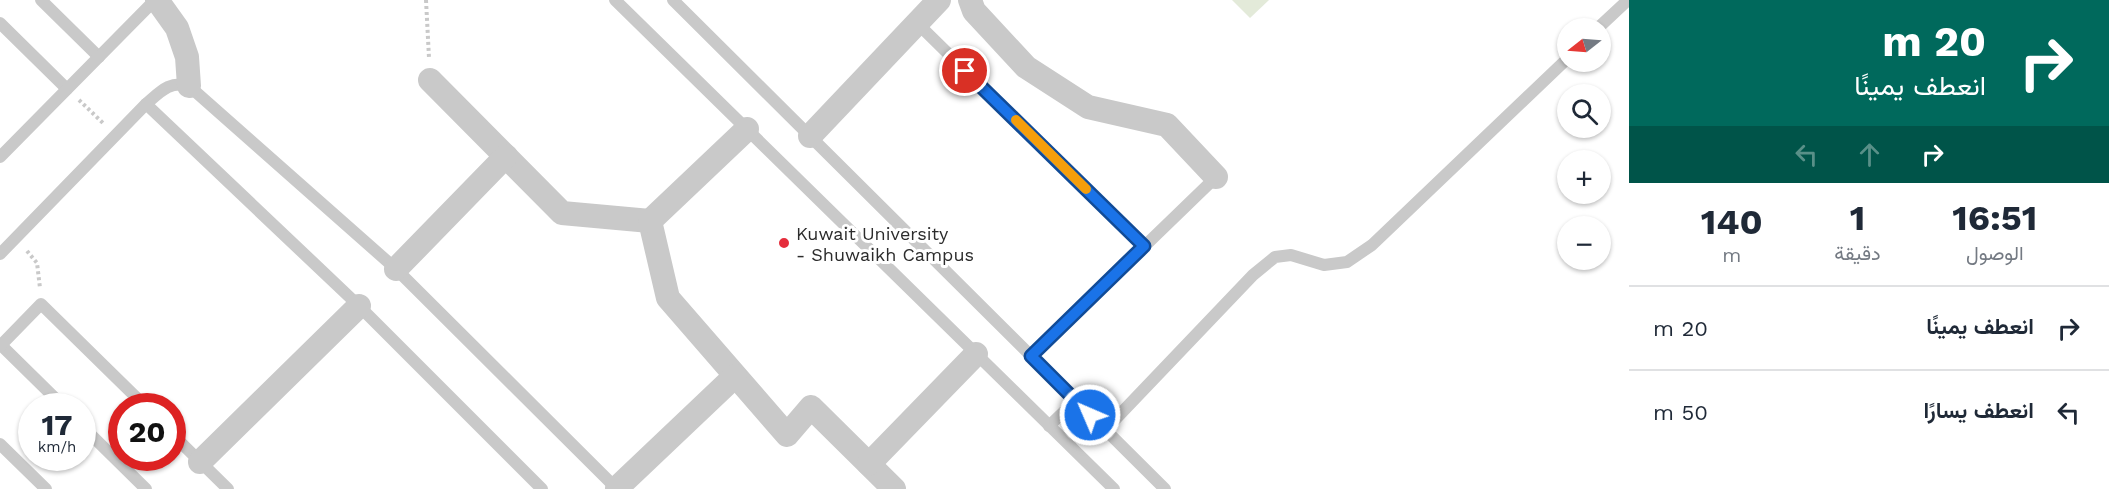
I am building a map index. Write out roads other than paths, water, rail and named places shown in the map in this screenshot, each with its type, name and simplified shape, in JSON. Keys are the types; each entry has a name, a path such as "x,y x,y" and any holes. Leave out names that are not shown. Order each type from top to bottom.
{"street":[{"path":"156,0 177,28 187,57 189,86"},
{"path":"810,136 939,0"},
{"path":"970,0 974,11 1026,68 1088,107 1167,125 1216,177"},
{"path":"430,80 562,213 650,221 747,129"},
{"path":"396,269 506,156"},
{"path":"650,221 668,298 787,435 811,407 894,489"},
{"path":"200,462 359,306"},
{"path":"869,464 976,354"},
{"path":"617,489 735,376"}],"lane":[{"path":"41,0 99,57"},
{"path":"0,157 156,0"},
{"path":"615,0 1114,489"},
{"path":"673,0 1165,489"},
{"path":"1609,18 1628,0"},
{"path":"0,23 67,89"},
{"path":"916,23 1144,246"},
{"path":"1105,430 1253,275 1275,257 1291,255 1324,265 1347,262 1356,256 1372,244 1557,68"},
{"path":"0,254 146,104 167,87 179,82 189,86 396,269 617,489"},
{"path":"146,104 359,306 542,489"},
{"path":"1031,356 1216,177"},
{"path":"50,393 0,345 42,303 132,393"},
{"path":"1049,426 1076,400"},
{"path":"96,440 146,489"},
{"path":"0,444 46,489"},
{"path":"186,448 228,489"}],"place":[{"name":"Kuwait University - Shuwaikh Campus","path":"784,243"}]}
